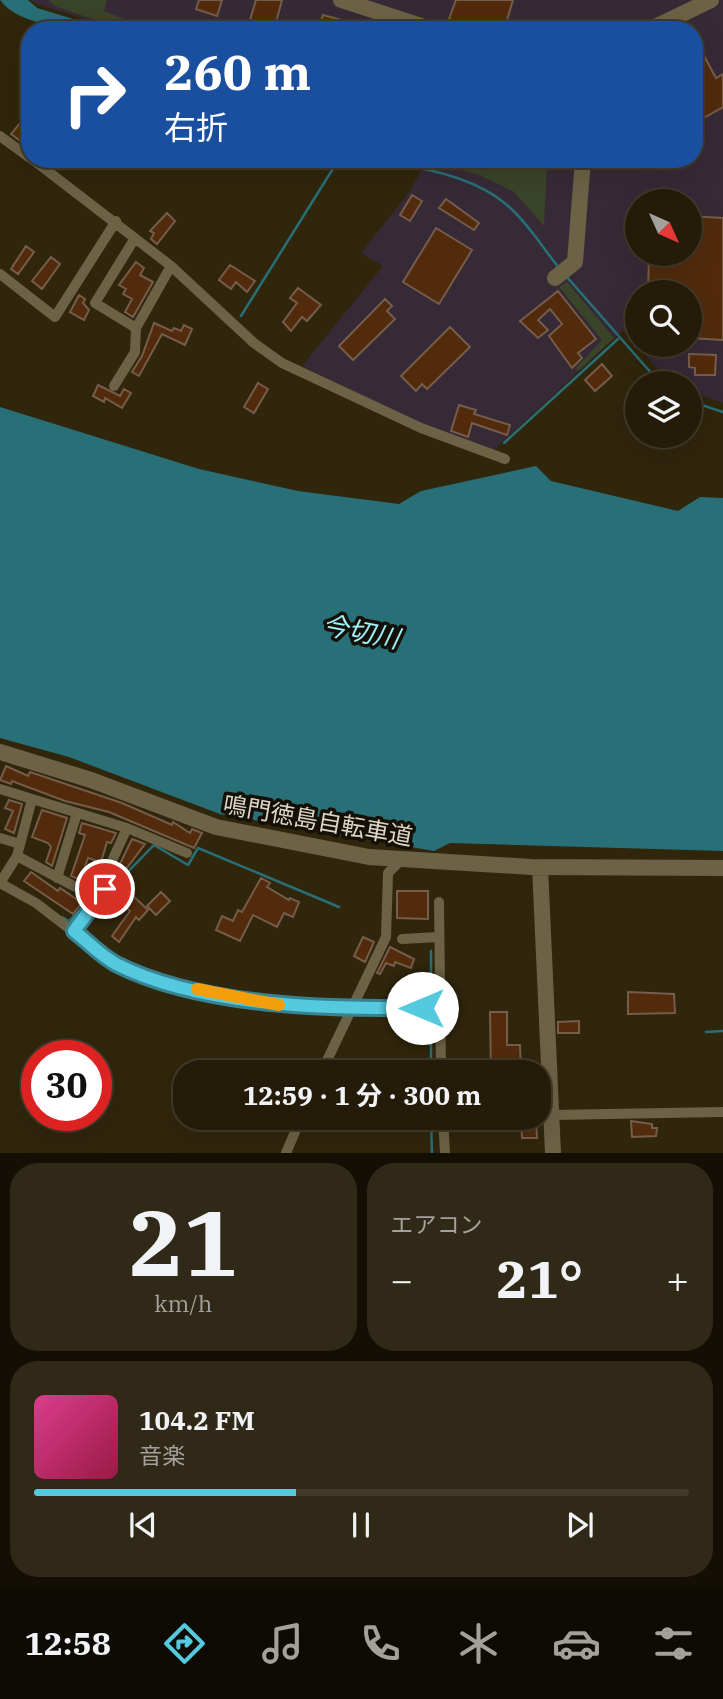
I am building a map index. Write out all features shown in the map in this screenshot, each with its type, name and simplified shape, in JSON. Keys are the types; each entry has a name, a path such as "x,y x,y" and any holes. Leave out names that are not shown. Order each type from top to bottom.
{"main road":[{"path":"341,0 406,21"},
{"path":"668,21 711,0"},
{"path":"555,278 575,262 582,168"},
{"name":"鳴門徳島自転車道","path":"0,752 91,780 216,827 369,857 540,867 723,868"},
{"path":"540,867 549,1060"},
{"path":"551,1115 553,1153"}],"street":[{"path":"0,136 21,151"},
{"path":"44,168 171,266 254,343 282,363 421,428 505,459"},
{"path":"0,274 55,317 116,221"},
{"path":"135,238 94,303 135,328"},
{"path":"114,386 135,352 135,328 171,266"},
{"path":"0,789 127,828 187,853"},
{"path":"32,799 18,856 0,883 36,903 114,962 162,983 271,1004 422,1008 438,1013"},
{"path":"57,878 77,813"},
{"path":"18,856 87,893 107,872 127,828"},
{"path":"0,838 20,844"},
{"path":"327,1060 386,937 387,873 401,860"},
{"path":"74,931 105,889 111,893"},
{"path":"439,902 440,1060"},
{"path":"401,939 439,937"},
{"path":"421,985 438,983"},
{"path":"551,1115 723,1112"},
{"path":"286,1153 296,1130"},
{"path":"444,1130 445,1153"}],"shaded area":[{"path":"31,0 723,0 723,403 702,395 702,371 661,371 647,357 702,357 702,280 625,280 625,332 623,330 494,450 420,424 302,366 383,266 361,253 410,191 422,168 703,168 703,21 91,21"}],"green space":[{"path":"48,0 107,0 104,11 129,21 98,21 57,7"},
{"path":"454,168 547,168 544,226 513,191 479,175"},
{"path":"567,282 614,338 578,371 576,368 602,340 559,287"}],"water":[{"path":"0,0 28,0 37,8 80,21 35,21 9,9"},
{"name":"今切川","path":"0,407 199,469 298,491 399,504 421,491 536,466 551,481 678,511 700,497 723,498 723,851 450,843 434,851 220,814 69,757 0,738"}],"building":[{"path":"199,0 222,0 217,16 196,9"},
{"path":"256,0 282,0 276,21 250,21"},
{"path":"456,0 513,0 507,21 449,19"},
{"path":"323,15 345,21 321,21"},
{"path":"703,54 716,78 723,74 723,107 703,118"},
{"path":"21,122 21,141 11,134"},
{"path":"412,195 422,201 410,221 400,215"},
{"path":"446,199 479,223 474,230 439,208"},
{"path":"167,213 175,221 157,244 151,239 154,233 150,231"},
{"path":"702,217 723,218 723,340 702,339 702,280 648,280 649,266 702,266"},
{"path":"436,228 472,250 439,304 403,282"},
{"path":"26,246 34,252 18,274 11,269"},
{"path":"51,257 60,264 42,289 32,281"},
{"path":"136,262 144,268 140,275 153,282 133,317 125,312 132,299 123,294 126,289 119,285"},
{"path":"230,265 255,281 247,292 236,282 231,289 219,280"},
{"path":"298,288 321,305 307,321 302,317 291,331 283,322 297,303 290,298"},
{"path":"558,291 596,339 578,353 582,358 572,368 549,336 562,324 550,309 538,320 548,330 538,338 520,321"},
{"path":"79,295 85,299 83,303 89,310 84,320 70,312"},
{"path":"385,299 392,306 387,311 395,319 353,360 339,346"},
{"path":"154,323 172,331 174,328 181,331 184,325 192,329 185,345 162,334 139,376 132,372 142,356"},
{"path":"450,327 470,347 427,389 422,384 416,391 401,376"},
{"path":"716,355 715,375 702,375 702,371 689,367 689,357"},
{"path":"602,364 612,376 595,391 585,380"},
{"path":"258,383 268,389 254,413 244,407"},
{"path":"98,385 120,396 124,389 131,393 122,408 105,398 104,402 93,396"},
{"path":"459,405 476,410 474,414 510,425 507,435 472,423 468,437 451,431"},
{"path":"6,766 28,776 30,772 122,803 172,825 173,822 190,833 192,829 202,833 194,848 109,812 65,801 12,781 11,784 0,780"},
{"path":"9,800 22,804 14,833 5,829 13,811 5,808"},
{"path":"42,810 67,818 52,866 46,862 51,847 48,843 32,837"},
{"path":"82,823 116,833 111,843 107,842 101,862 88,858 80,880 71,876 85,835 79,833"},
{"path":"132,839 145,844 120,877 115,874"},
{"path":"31,872 58,891 60,888 82,903 73,914 24,881"},
{"path":"261,878 270,883 267,887 289,900 290,898 299,902 293,917 284,913 277,927 253,915 240,941 216,930 222,916 233,921 238,910 242,912"},
{"path":"128,891 148,910 139,920 136,917 119,942 112,936 130,911 118,901"},
{"path":"397,891 428,891 428,919 397,918"},
{"path":"161,892 170,901 156,915 147,906"},
{"path":"363,937 374,942 365,962 354,956"},
{"path":"390,947 414,959 411,968 395,962 394,966 386,963 380,974 377,973"},
{"path":"628,992 674,994 675,1013 628,1014"},
{"path":"490,1012 507,1012 507,1045 520,1045 521,1060 491,1060"},
{"path":"579,1021 579,1033 558,1033 558,1022"},
{"path":"631,1121 652,1124 652,1128 657,1128 656,1136 632,1137"},
{"path":"522,1130 537,1130 537,1138 522,1138"}],"waterway":[{"path":"241,316 333,168"},
{"path":"422,168 464,180 494,195 521,219 559,268"},
{"path":"566,276 649,371"},
{"path":"504,443 618,339"},
{"path":"702,405 723,412"},
{"path":"102,887 107,881 116,884 154,845 188,865 198,848 339,907"},
{"path":"62,917 69,921 97,892"},
{"path":"431,951 431,979"},
{"path":"431,986 431,1007"},
{"path":"431,1014 431,1060"},
{"path":"706,1032 723,1031"},
{"path":"431,1130 432,1153"}],"slow traffic":[{"path":"197,989 279,1005"}],"route":[{"path":"105,889 74,931 114,962 162,983 271,1004 422,1008"}]}
